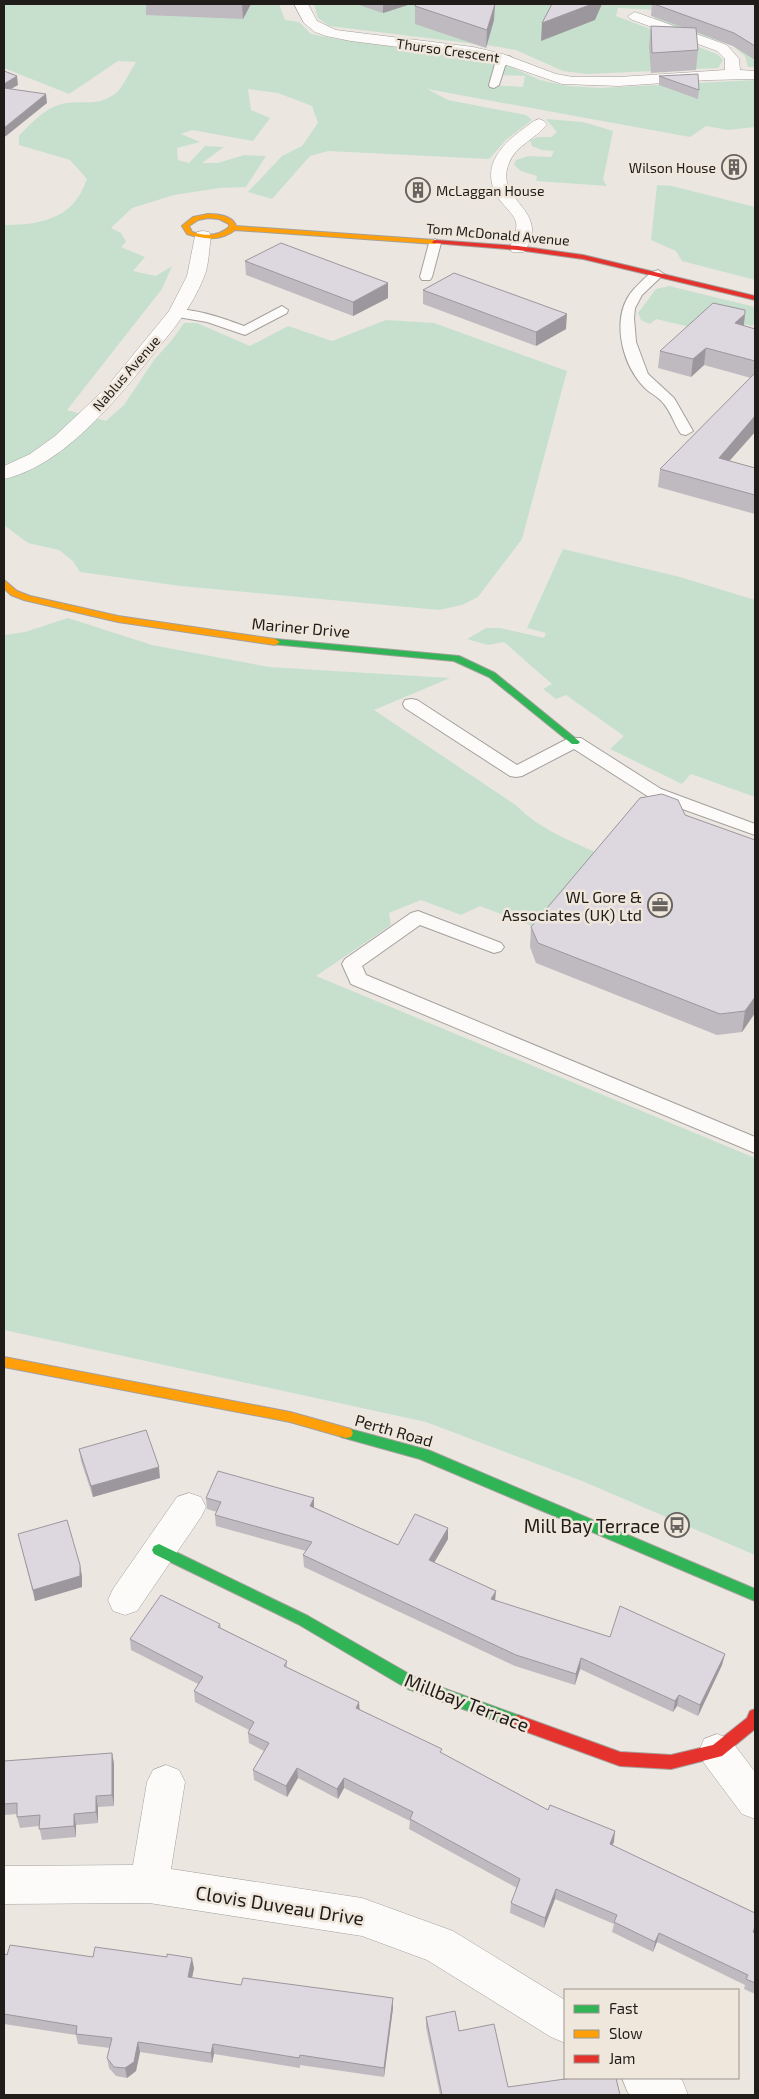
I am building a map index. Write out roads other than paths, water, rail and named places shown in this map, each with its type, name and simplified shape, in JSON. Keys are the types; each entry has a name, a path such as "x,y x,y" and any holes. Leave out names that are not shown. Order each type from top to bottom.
{"street":[{"name":"Thurso Crescent","path":"301,4 305,17 314,26 339,34 485,53 509,59 544,75 570,81 598,83 732,74 755,75"},
{"path":"635,16 722,48 732,55 735,62 732,74"},
{"path":"518,248 524,220 506,199 499,184 500,165 514,143 539,124"},
{"name":"Tom McDonald Avenue","path":"233,228 232,223 228,220 215,217 198,218 187,223 186,230 203,236 223,234 233,228 518,248 583,257 755,298"},
{"name":"Nablus Avenue","path":"4,473 37,458 62,440 113,392 177,313 196,276 203,236"},
{"name":"Mariner Drive","path":"4,582 14,593 27,598 118,619 267,641 456,658 492,675 575,742"},
{"name":"Perth Road","path":"4,1362 290,1417 423,1454 755,1595"},
{"path":"125,1600 189,1507"},
{"name":"Millbay Terrace","path":"159,1550 303,1620 413,1684 620,1759 671,1762 717,1751 752,1723 755,1716"},
{"path":"717,1751 755,1802"},
{"path":"149,1884 166,1782"},
{"name":"Clovis Duveau Drive","path":"4,1885 149,1884 362,1917 439,1946 564,2022"},
{"path":"644,2079 668,2095"}],"lane":[{"path":"494,85 500,64 509,59"},
{"path":"426,277 435,243"},
{"path":"658,274 633,299 628,312 628,335 632,357 638,368 647,382 668,400 686,431"},
{"path":"177,313 192,314 227,323 245,331 282,310"},
{"path":"412,704 516,772 575,742 655,793 755,830"},
{"path":"494,947 418,917 352,964 358,979 755,1145"}],"place":[{"name":"Wilson House","path":"734,167"},
{"name":"McLaggan House","path":"418,190"},
{"name":"WL Gore & Associates (UK) Ltd","path":"660,905"},
{"name":"Mill Bay Terrace","path":"677,1525"}]}
